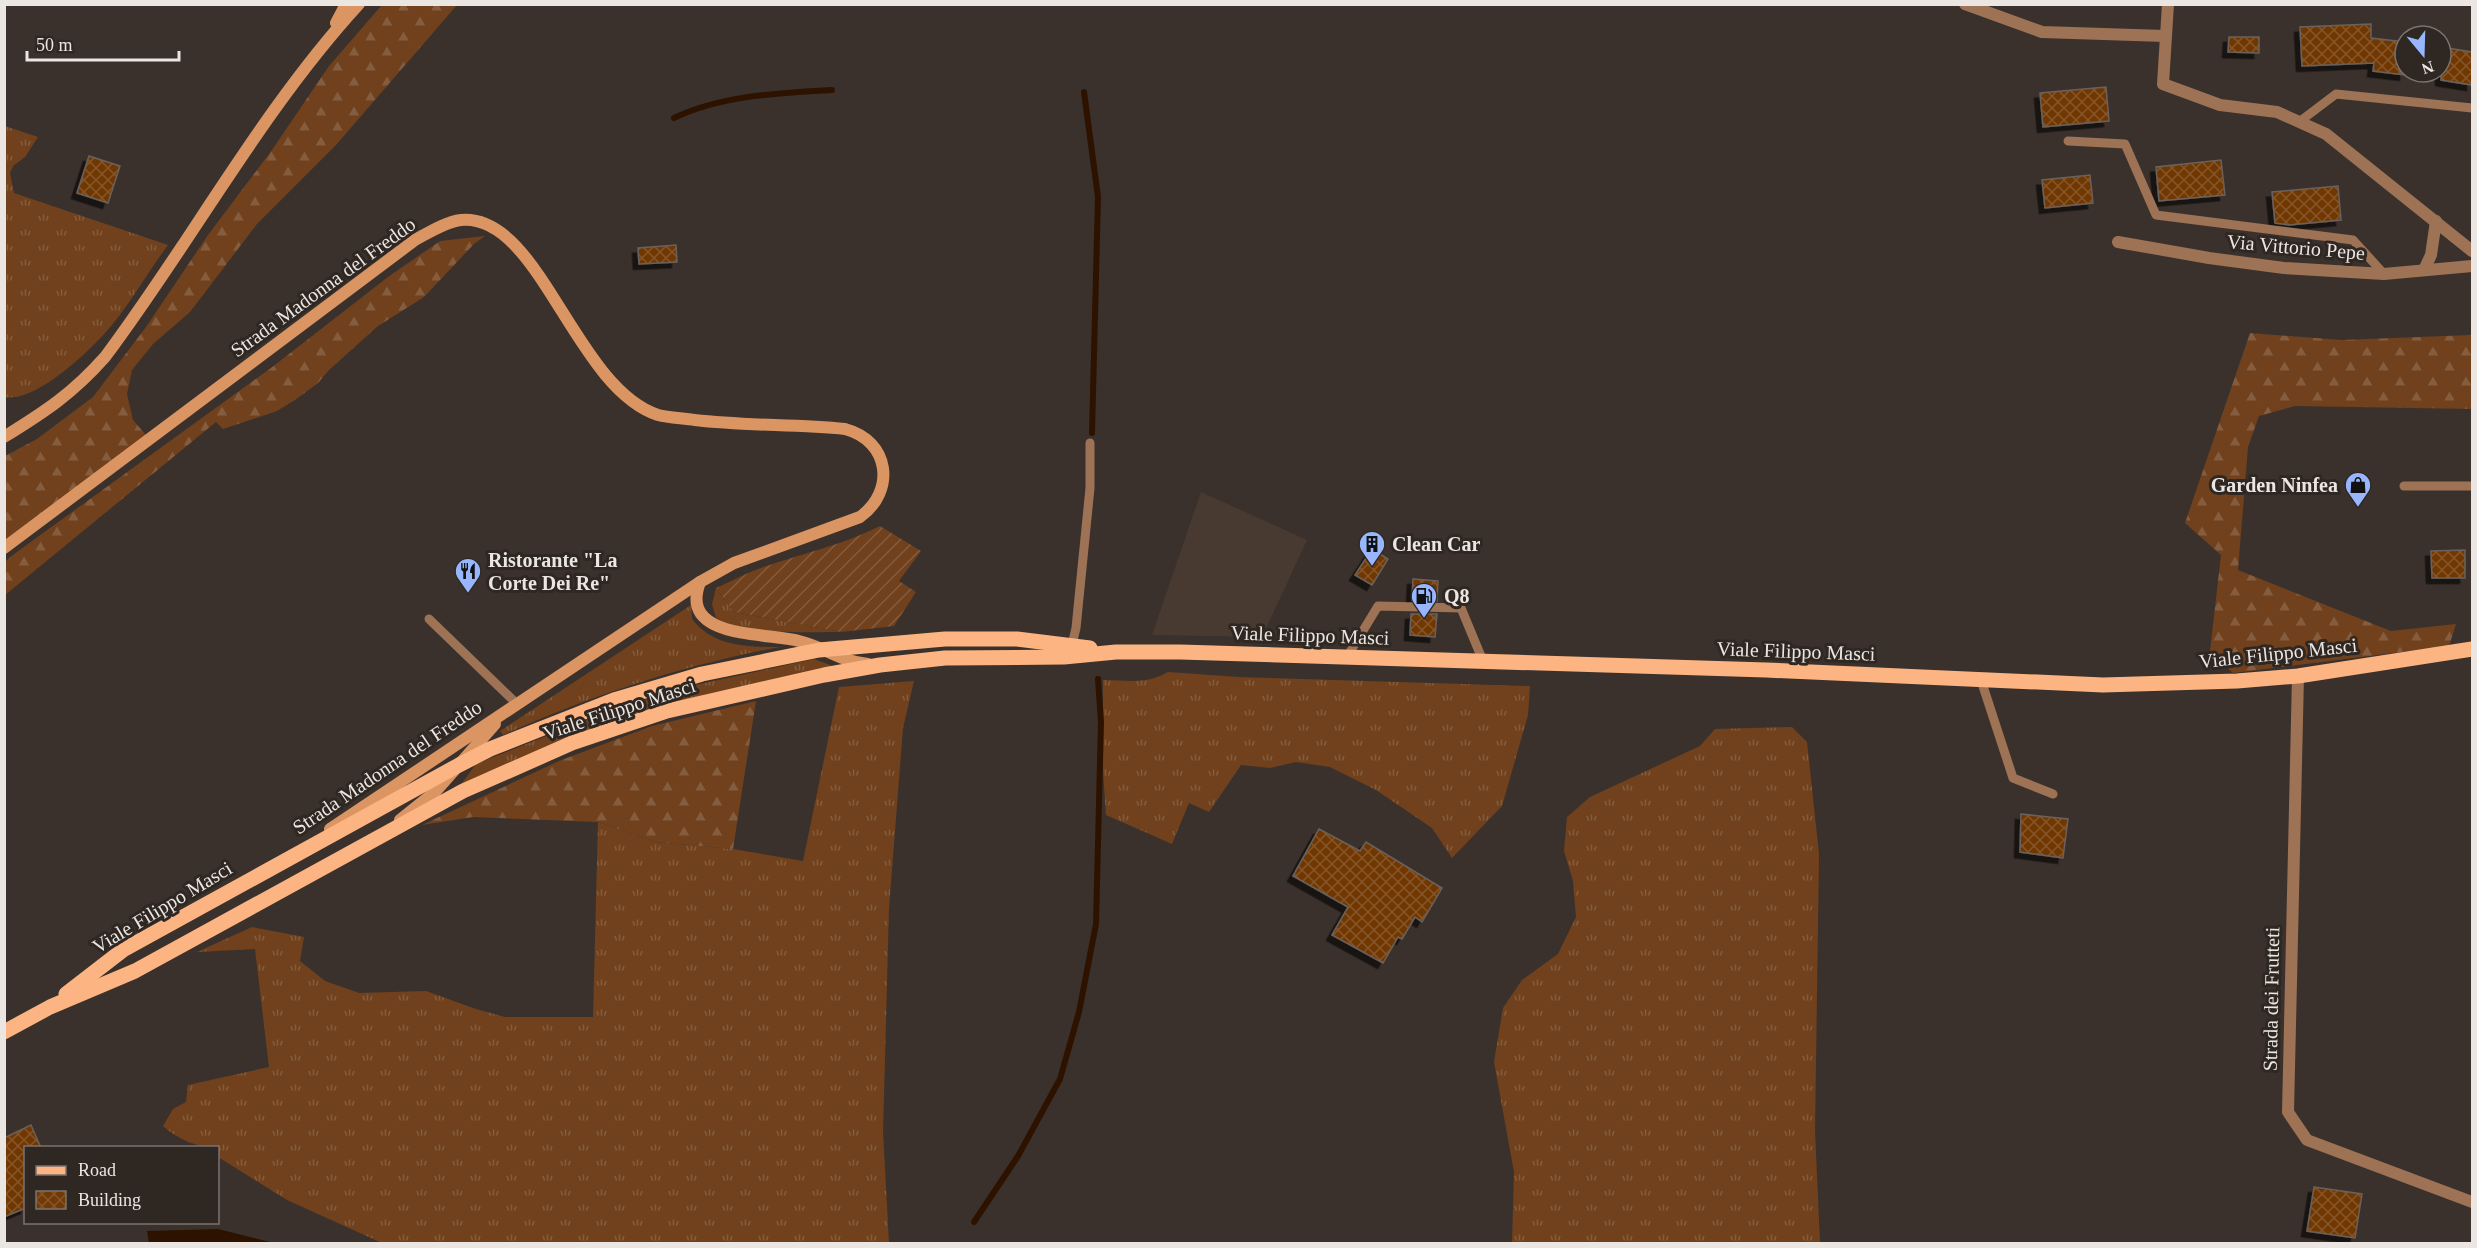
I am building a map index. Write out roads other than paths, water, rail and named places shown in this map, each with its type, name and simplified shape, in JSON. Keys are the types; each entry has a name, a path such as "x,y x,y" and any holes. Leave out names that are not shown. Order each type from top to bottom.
{"main road":[{"path":"329,37 346,4"},
{"path":"4,437 60,402 83,382 105,357 248,148 329,37 359,4"},
{"name":"Strada Madonna del Freddo","path":"4,548 415,240 459,220 475,220 494,226 513,242 533,266 588,353 633,401 658,415 736,425 845,429 859,434 876,450 884,478 879,496 868,511 849,521 734,563 700,582 279,863"},
{"path":"700,582 696,591 697,605 702,616 713,626 801,641 819,650"},
{"name":"Viale Filippo Masci","path":"50,1007 123,950 459,765 490,749 614,700 702,674 819,650 945,639 1017,639 1071,651"},
{"name":"Viale Filippo Masci","path":"4,1032 50,1007 135,971 385,832 518,765 667,711 824,675 880,665 945,658 1071,651 1766,670 2103,685 2237,681 2298,676 2472,649"},
{"name":"Viale Filippo Masci","path":"819,650 850,662 880,665"},
{"name":"Strada Madonna del Freddo","path":"459,765 517,704"},
{"name":"Viale Filippo Masci","path":"385,832 435,792 459,765"}],"street":[{"path":"1965,4 2042,32 2165,36"},
{"path":"2168,4 2163,84 2220,105 2277,112 2326,134 2472,251"},
{"path":"2424,270 2432,255 2436,221"},
{"name":"Via Vittorio Pepe","path":"2118,242 2284,268 2384,274 2472,266"},
{"name":"Strada dei Frutteti","path":"2298,676 2288,1112 2307,1140 2472,1202"}],"lane":[{"path":"2300,122 2336,94 2472,108"},
{"path":"2068,141 2126,144 2156,215 2354,240 2384,274"},
{"path":"1071,651 1076,628 1090,488 1090,443"},
{"path":"2404,486 2472,486"},
{"path":"1347,657 1378,606 1401,606 1461,608 1483,661"},
{"path":"429,619 517,704"},
{"path":"1981,680 2013,778 2053,794"}],"waterway":[{"path":"674,118 692,110 731,100 771,94 832,90"},
{"path":"1084,92 1098,197 1092,433"},
{"path":"974,1222 1018,1156 1060,1079 1079,1012 1096,924 1101,722 1098,679"}],"place":[{"name":"Garden Ninfea","path":"2358,508"},
{"name":"Clean Car","path":"1372,567"},
{"name":"Ristorante \"La Corte Dei Re\"","path":"468,594"},
{"name":"Q8","path":"1424,619"}]}
